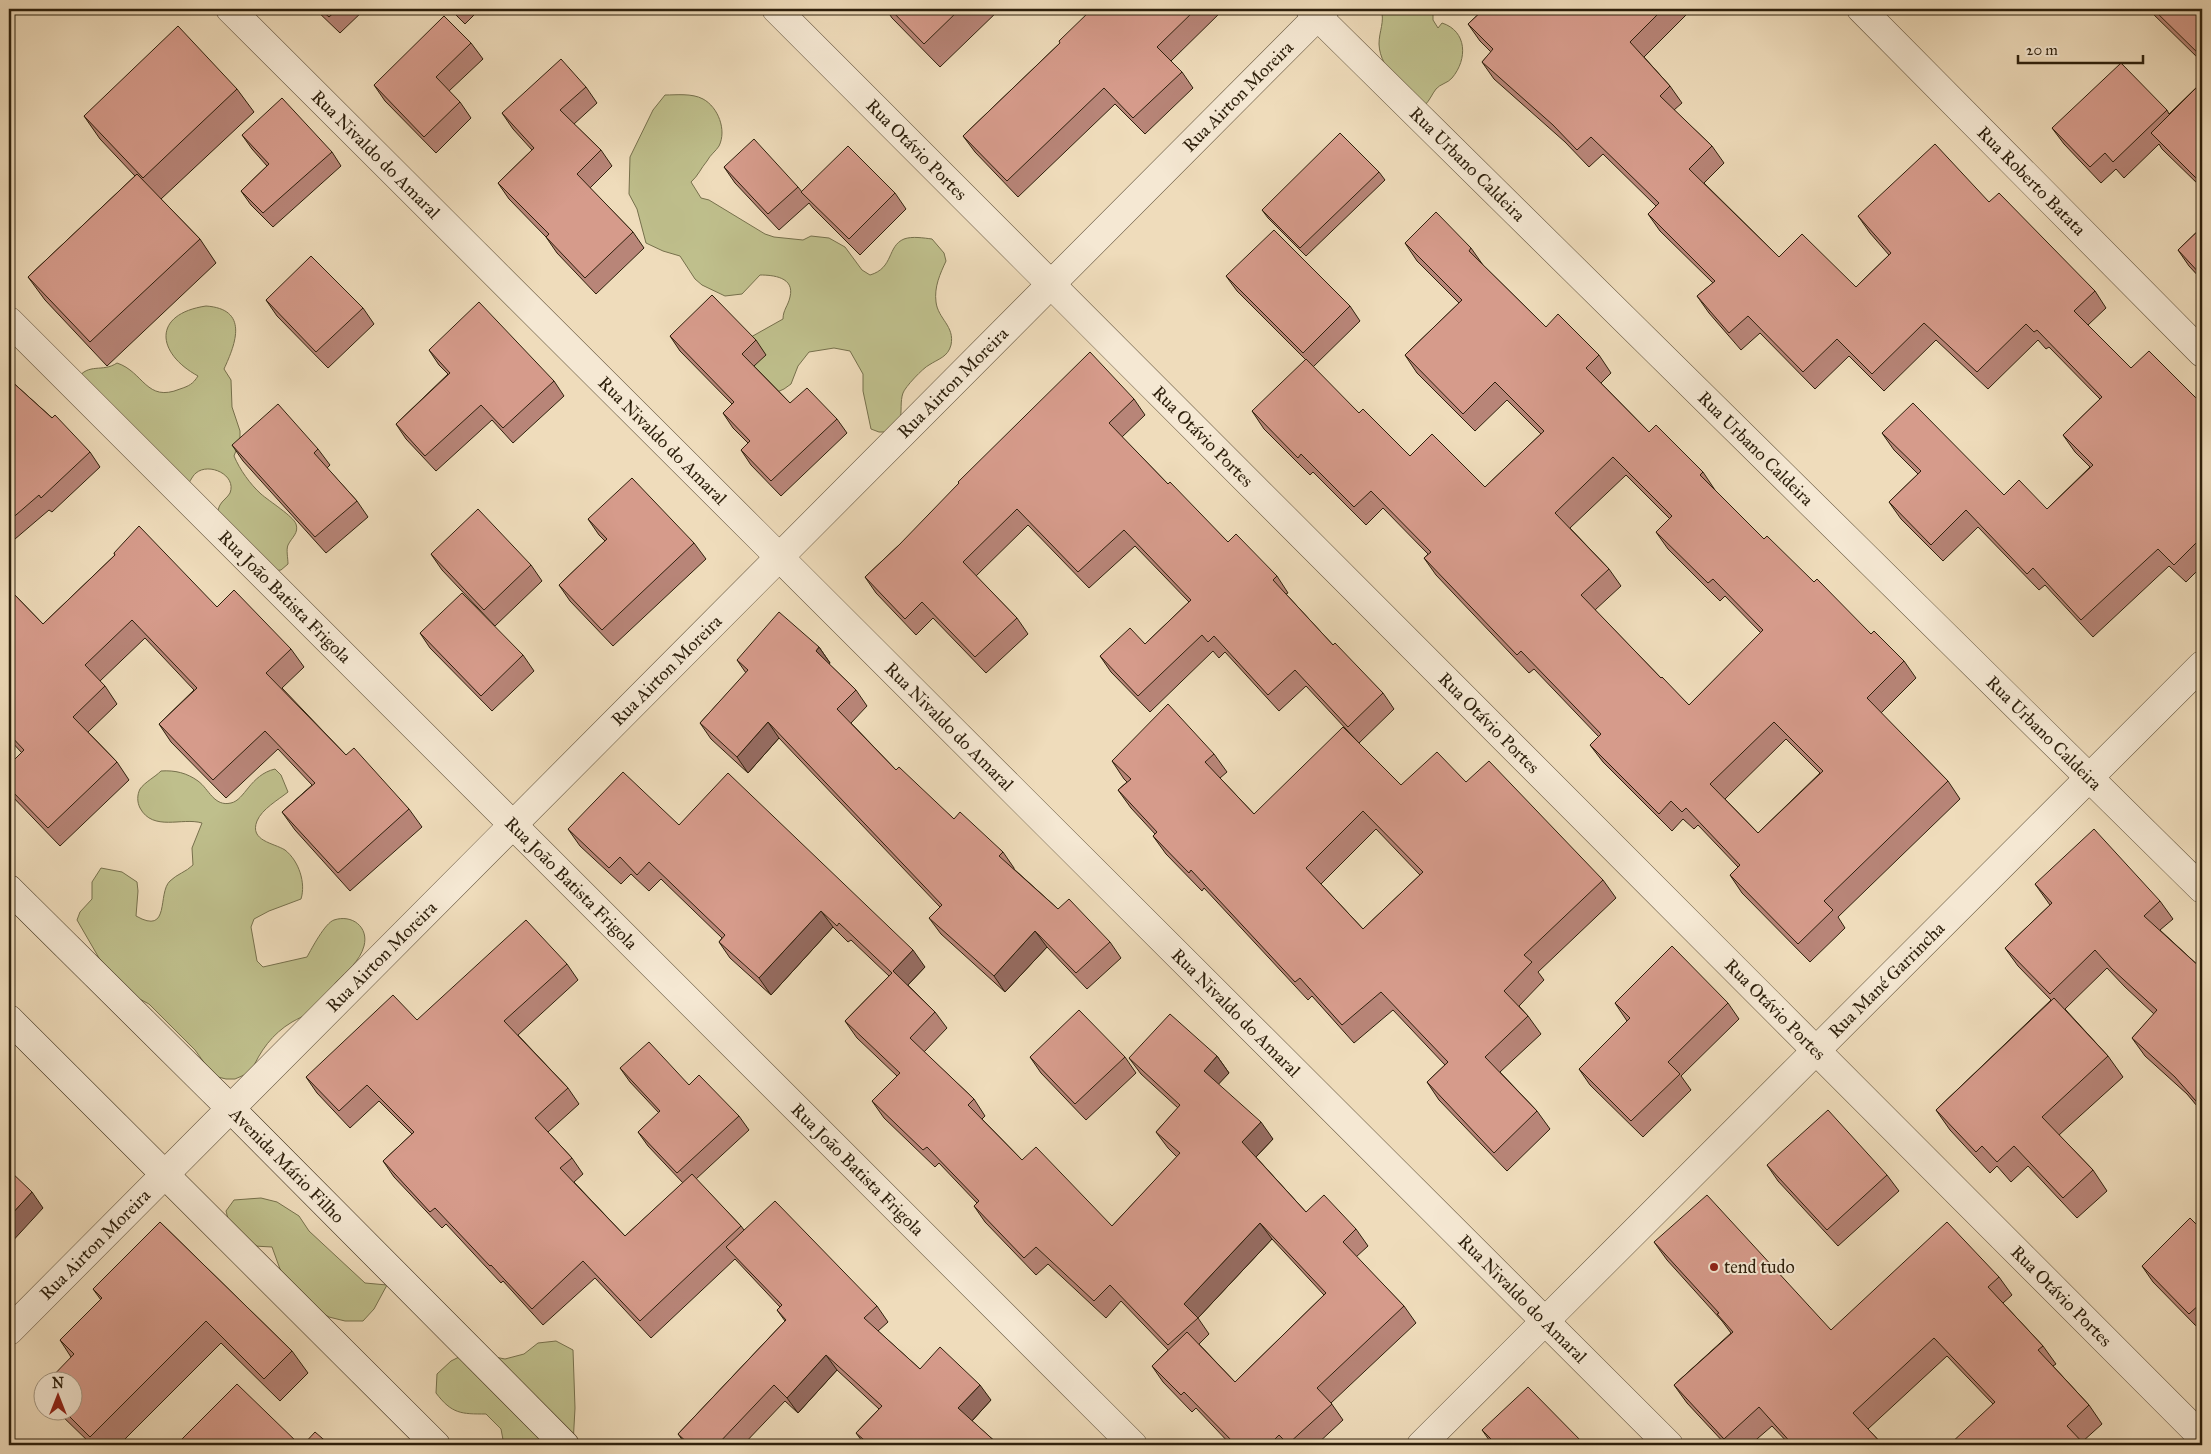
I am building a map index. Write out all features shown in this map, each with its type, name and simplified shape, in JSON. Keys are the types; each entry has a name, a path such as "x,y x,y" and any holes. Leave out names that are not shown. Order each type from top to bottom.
{"street":[{"name":"Rua Nivaldo do Amaral","path":"230,9 1669,1445"},
{"name":"Rua Otávio Portes","path":"776,9 2202,1437"},
{"name":"Rua Roberto Batata","path":"1861,9 2202,353"},
{"name":"Rua Airton Moreira","path":"9,1331 1051,284 1317,11"},
{"name":"Rua Urbano Caldeira","path":"1317,11 2202,889"},
{"name":"Rua João Batista Frigola","path":"9,321 1133,1445"},
{"name":"Rua Mané Garrincha","path":"1421,1445 2202,665"},
{"name":"Avenida Mário Filho","path":"9,889 230,1108 564,1445"},
{"path":"9,1020 436,1445"}],"green space":[{"path":"1381,9 1433,9 1433,20 1438,28 1442,23 1450,27 1460,39 1462,54 1461,63 1457,71 1450,80 1436,89 1425,105 1389,71 1384,63 1379,44 1382,18"},
{"path":"665,95 699,97 713,107 720,120 722,133 719,146 691,182 701,198 709,200 765,234 774,237 803,240 811,236 829,238 845,247 862,270 870,275 878,272 883,267 899,242 907,238 932,239 944,253 946,261 937,286 936,302 937,308 951,333 950,349 945,355 926,367 904,390 900,420 887,432 871,429 863,391 863,374 850,351 834,348 809,352 798,366 791,384 784,389 775,393 749,389 751,337 783,319 791,290 786,281 782,278 760,275 742,294 725,296 702,285 695,279 680,256 646,243 637,209 629,194 630,157 653,110"},
{"path":"206,306 229,313 234,320 236,329 232,349 224,369 231,380 232,407 240,431 240,440 234,456 242,472 253,486 291,517 297,527 287,547 288,564 281,570 264,572 217,524 219,507 230,493 231,487 226,476 214,470 201,470 195,474 185,489 77,379 91,369 111,366 117,363 126,367 146,385 160,392 169,392 188,386 198,376 184,367 174,356 168,346 166,335 169,326 176,317 188,310"},
{"path":"275,769 281,775 288,792 259,817 255,828 256,833 259,837 285,850 290,855 298,866 303,886 301,899 254,919 251,927 257,961 263,967 307,957 319,936 330,922 341,919 347,919 358,924 364,933 364,946 356,961 336,982 323,1003 278,1032 258,1057 251,1072 235,1079 226,1079 218,1077 211,1072 195,1050 149,1004 134,996 121,985 99,958 77,920 80,912 92,899 92,882 101,868 122,872 137,882 136,916 147,921 154,921 159,917 166,887 170,881 193,865 192,848 202,823 160,822 152,820 139,806 138,796 140,789 161,771 171,771 190,776 202,784 216,800 225,804 236,801 260,776"},
{"path":"261,1198 277,1202 299,1216 309,1231 365,1283 387,1285 374,1309 363,1321 345,1321 329,1317 314,1308 284,1280 272,1247 254,1246 229,1223 226,1211 234,1200"},
{"path":"556,1341 573,1350 575,1408 573,1445 504,1445 501,1429 486,1414 463,1413 452,1409 436,1393 437,1374 451,1361 469,1352 505,1359 524,1354 538,1343"}],"building":[{"path":"320,9 338,9 329,17"},
{"path":"890,9 960,9 924,44"},
{"path":"1092,9 1196,9 1157,47 1182,72 1133,118 1104,88 1007,181 963,136 1060,43 1059,41"},
{"path":"1484,9 1663,9 1630,42 1670,86 1660,96 1712,146 1689,169 1779,257 1802,234 1856,287 1891,253 1858,216 1935,144 1989,202 1999,193 2095,291 2074,311 2131,368 2149,351 2200,402 2202,400 2202,537 2174,565 2158,549 2081,620 2033,568 2027,574 1966,510 1931,545 1889,502 1921,471 1882,433 1913,403 2004,495 2019,480 2047,509 2093,465 2063,435 2102,397 2037,330 2034,332 2026,324 1977,372 1924,323 1872,374 1837,339 1803,372 1748,316 1729,333 1697,296 1715,281 1648,214 1659,203 1591,137 1577,150 1553,125 1482,62 1493,49 1468,24"},
{"path":"2153,9 2202,9 2202,57"},
{"path":"444,16 471,43 436,77 460,102 424,137 374,85"},
{"path":"178,26 237,89 143,178 84,116"},
{"path":"561,59 586,87 560,110 601,150 577,174 633,232 585,278 546,237 549,234 498,183 534,148 502,113"},
{"path":"2121,63 2167,110 2113,162 2105,153 2090,167 2052,128"},
{"path":"2202,82 2202,184 2151,133"},
{"path":"282,98 332,152 263,213 241,191 269,164 242,135"},
{"path":"1340,133 1379,172 1300,248 1262,210"},
{"path":"754,139 798,187 768,214 724,167"},
{"path":"848,146 895,193 849,239 801,192"},
{"path":"137,174 200,239 90,342 28,277"},
{"path":"1436,212 1471,248 1469,251 1546,327 1558,314 1599,355 1586,368 1649,432 1656,425 1703,472 1700,475 1764,539 1767,536 1814,582 1817,579 1871,634 1874,631 1904,661 1867,698 1948,781 1824,901 1833,910 1798,944 1730,875 1740,865 1686,808 1682,812 1671,801 1659,814 1590,745 1601,734 1521,651 1517,655 1424,558 1431,552 1371,491 1354,507 1301,454 1298,458 1252,411 1306,359 1359,413 1363,409 1410,456 1432,434 1485,487 1544,431 1495,382 1463,414 1405,355 1462,300 1405,243","holes":["1613,457 1672,516 1656,532 1708,583 1713,579 1763,630 1689,705 1581,595 1609,569 1555,513","1774,722 1823,771 1758,833 1710,784"]},
{"path":"2202,227 2202,276 2178,250"},
{"path":"1274,230 1350,306 1303,353 1226,276"},
{"path":"311,256 363,308 316,352 266,300"},
{"path":"712,295 756,340 742,354 790,403 807,388 837,419 771,481 741,450 750,441 723,413 734,402 670,336"},
{"path":"479,302 554,381 503,428 481,405 425,456 396,424 450,373 429,350"},
{"path":"1090,352 1134,399 1109,423 1228,542 1236,534 1277,576 1273,580 1333,645 1335,643 1383,693 1348,727 1295,670 1268,695 1214,636 1208,642 1202,635 1138,696 1100,656 1130,628 1145,644 1191,600 1124,530 1078,572 1017,509 963,562 1017,618 975,657 922,602 905,619 865,577"},
{"path":"9,379 52,418 55,415 90,452 41,498 39,495 9,521"},
{"path":"278,404 318,449 314,453 357,501 315,537 232,445"},
{"path":"632,478 694,543 602,630 559,585 607,539 588,519"},
{"path":"478,509 531,565 484,610 431,554"},
{"path":"139,526 217,607 234,590 291,649 266,673 346,755 354,748 409,809 338,873 282,812 315,783 265,731 213,780 159,724 197,688 132,620 85,665 105,686 73,717 117,762 48,828 9,788 9,765 24,750 9,734 9,589 43,624 115,555 114,553"},
{"path":"462,593 523,655 481,696 420,633"},
{"path":"779,612 819,647 816,651 856,690 837,709 896,770 899,767 954,819 960,812 1003,852 999,856 1058,909 1069,899 1110,942 1076,973 1035,931 994,976 929,918 942,905 768,722 737,757 700,723 748,670 737,660"},
{"path":"1168,704 1214,754 1205,762 1254,814 1343,727 1401,785 1437,752 1466,782 1489,761 1603,880 1524,955 1532,962 1504,991 1528,1016 1485,1057 1537,1111 1494,1153 1427,1082 1448,1062 1381,992 1342,1025 1300,978 1295,982 1191,870 1189,873 1153,836 1157,832 1118,790 1131,779 1112,761","holes":["1363,811 1423,872 1363,929 1306,868"]},
{"path":"623,772 679,825 728,773 913,950 893,971 935,1012 910,1038 974,1099 968,1105 1022,1160 1036,1147 1112,1226 1180,1153 1156,1132 1180,1105 1129,1058 1170,1014 1217,1056 1204,1071 1261,1122 1242,1142 1306,1212 1324,1195 1356,1229 1343,1242 1404,1306 1317,1388 1332,1404 1288,1444 1279,1435 1269,1445 1236,1445 1184,1392 1181,1395 1152,1366 1187,1332 1235,1382 1326,1293 1260,1223 1184,1304 1198,1318 1168,1345 1110,1285 1094,1301 1036,1247 1024,1258 974,1206 979,1201 927,1147 923,1150 872,1101 900,1073 845,1021 892,973 839,923 837,926 821,911 759,978 719,942 725,935 649,862 637,875 620,857 609,868 568,829"},
{"path":"2094,829 2160,901 2144,916 2202,969 2202,1108 2175,1077 2132,1038 2157,1010 2112,969 2095,950 2050,994 2005,948 2052,903 2035,884"},
{"path":"526,920 567,964 504,1021 568,1088 535,1118 572,1158 560,1168 625,1236 692,1174 741,1226 640,1321 583,1261 532,1309 435,1208 430,1212 383,1161 414,1132 367,1085 339,1111 306,1077 393,995 417,1020"},
{"path":"1672,946 1728,1003 1668,1062 1680,1074 1631,1121 1579,1069 1630,1018 1615,1003"},
{"path":"2054,998 2108,1056 2042,1117 2093,1170 2063,1198 2014,1146 1997,1162 1982,1146 1976,1152 1936,1110"},
{"path":"1079,1010 1125,1057 1075,1104 1030,1057"},
{"path":"649,1042 689,1085 699,1075 739,1116 677,1173 638,1132 660,1111 620,1068"},
{"path":"1828,1110 1887,1175 1827,1230 1767,1165"},
{"path":"9,1170 32,1192 9,1217"},
{"path":"1707,1195 1831,1330 1947,1222 1999,1277 1988,1287 2043,1346 2038,1350 2089,1405 2067,1426 2085,1445 1949,1445 1995,1402 1934,1338 1853,1413 1883,1445 1793,1445 1759,1407 1724,1439 1674,1385 1733,1332 1717,1314 1719,1313 1654,1242"},
{"path":"775,1201 877,1306 864,1318 920,1369 940,1347 980,1385 958,1408 999,1445 870,1445 856,1433 882,1406 826,1355 787,1398 774,1385 717,1445 690,1445 678,1434 786,1320 777,1310 782,1305 726,1247"},
{"path":"2190,1218 2202,1230 2202,1302 2189,1314 2142,1266"},
{"path":"160,1222 292,1351 264,1379 206,1321 90,1437 75,1422 82,1422 82,1372 57,1372 74,1354 60,1340 102,1298 93,1289"},
{"path":"237,1384 300,1445 176,1445"},
{"path":"1528,1387 1585,1445 1491,1445 1494,1442 1482,1430"},
{"path":"315,1432 330,1445 303,1445"}],"place":[{"name":"tend tudo","path":"1714,1267"}]}
